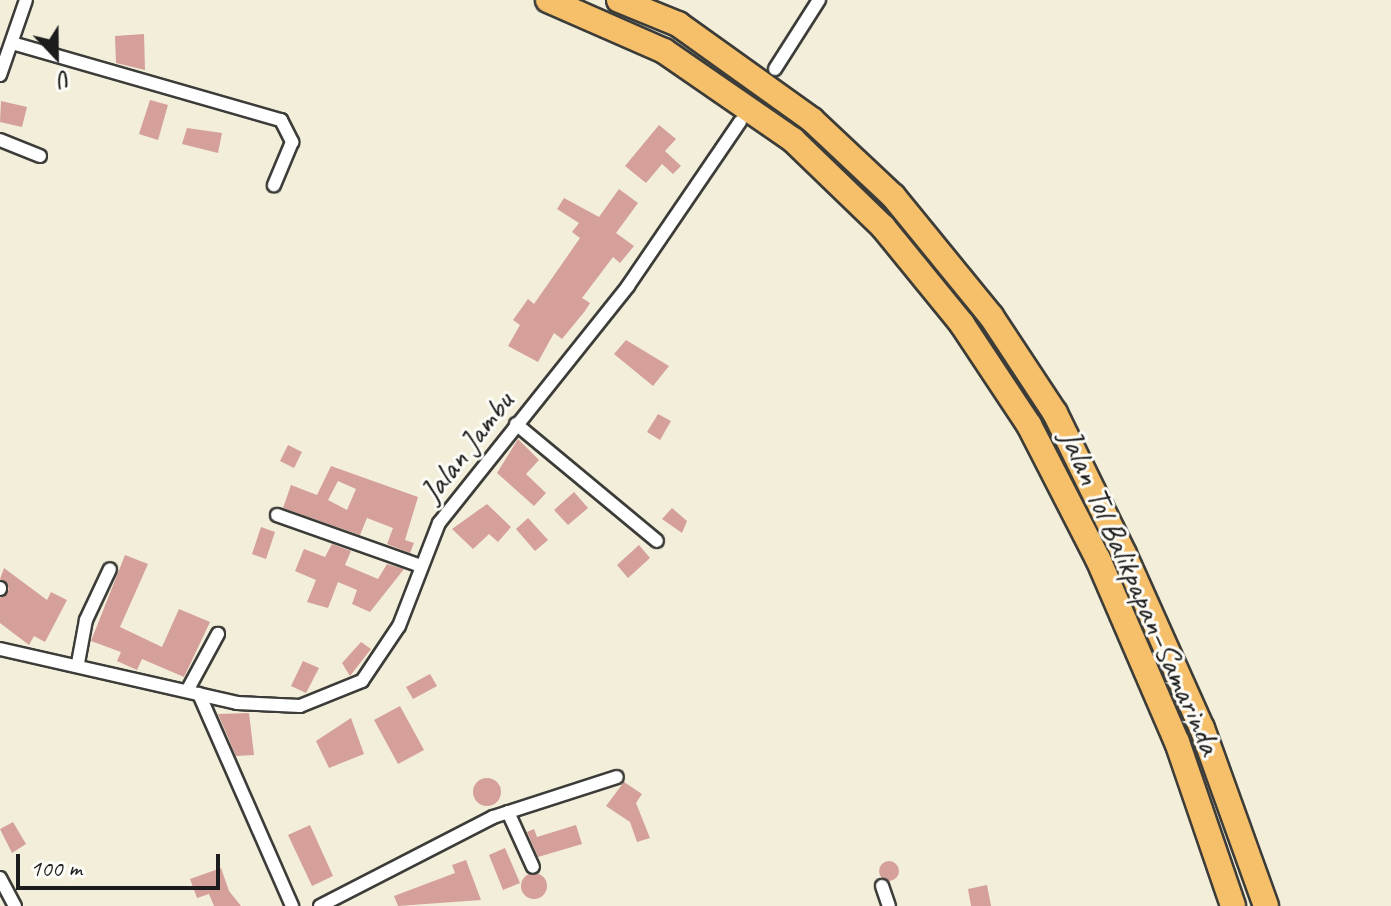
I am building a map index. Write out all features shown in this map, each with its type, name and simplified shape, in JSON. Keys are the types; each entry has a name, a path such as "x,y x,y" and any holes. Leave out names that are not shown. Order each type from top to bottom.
{"highway":[{"name":"Jalan Tol Balikpapan–Samarinda","path":"548,0 664,51 793,140 883,227 962,324 1029,425 1098,559 1177,742 1233,906"},
{"name":"Jalan Tol Balikpapan–Samarinda","path":"619,0 678,24 812,120 893,196 991,316 1055,413 1124,554 1202,728 1266,906"}],"street":[{"path":"0,75 26,0"},
{"path":"775,69 819,0"},
{"path":"12,43 287,124 292,142 274,185"},
{"name":"Jalan Jambu","path":"0,649 78,663 193,693 300,706 338,695 379,663 446,512 628,286 740,122"},
{"path":"0,140 40,156"},
{"path":"516,424 657,541"},
{"path":"277,515 421,566"},
{"path":"78,663 86,620 110,569"},
{"path":"218,634 193,693 292,906"},
{"path":"320,906 508,812 617,777"},
{"path":"508,812 533,867"},
{"path":"0,878 15,906"},
{"path":"882,886 889,906"}],"building":[{"path":"144,34 145,70 116,63 115,36"},
{"path":"150,100 168,105 158,140 139,134"},
{"path":"1,101 27,107 22,127 0,122"},
{"path":"659,125 676,139 665,151 681,166 673,174 662,164 646,183 625,166"},
{"path":"187,128 222,133 218,153 182,144"},
{"path":"619,189 638,203 616,233 634,246 620,263 613,257 582,298 590,303 585,311 562,339 554,333 538,362 508,346 520,325 513,320 528,299 534,304 580,238 572,232 579,223 557,209 564,198 599,217"},
{"path":"626,340 669,366 653,386 614,354"},
{"path":"658,414 671,421 660,440 647,432"},
{"path":"518,439 539,460 526,474 546,493 534,506 497,473"},
{"path":"288,445 302,452 294,468 280,461"},
{"path":"331,466 418,497 405,540 414,543 410,553 387,544 393,528 367,518 360,535 283,508 291,485 317,495","holes":["338,481 356,489 347,510 328,500"]},
{"path":"574,492 588,508 568,525 554,510"},
{"path":"487,504 511,527 498,542 489,534 473,549 452,529"},
{"path":"672,508 687,521 682,533 662,519"},
{"path":"528,518 548,540 535,551 516,529"},
{"path":"261,527 275,532 266,559 252,554"},
{"path":"332,544 351,551 345,565 378,579 387,564 404,569 370,612 352,604 357,590 338,582 328,608 307,602 316,580 295,571 304,549 325,557"},
{"path":"639,545 650,558 628,578 617,565"},
{"path":"125,555 148,564 120,627 162,647 179,609 210,622 184,677 142,659 137,670 117,661 121,652 91,641"},
{"path":"4,568 47,600 51,592 67,600 45,642 34,636 29,645 0,623 0,598 9,589 0,579"},
{"path":"361,642 371,649 350,676 342,663"},
{"path":"303,661 319,668 306,693 291,686"},
{"path":"430,674 437,686 413,699 406,687"},
{"path":"400,706 424,750 398,764 374,720"},
{"path":"249,713 254,755 236,756 218,714"},
{"path":"351,718 364,754 329,768 316,741"},
{"path":"487,778 497,782 501,792 497,802 487,806 477,802 473,792 477,782"},
{"path":"624,782 642,794 636,803 650,838 637,842 630,822 606,806"},
{"path":"13,822 26,844 12,853 0,829"},
{"path":"310,825 333,876 312,886 288,835"},
{"path":"576,825 582,844 538,857 527,832 534,829 537,837"},
{"path":"505,848 520,883 503,890 489,855"},
{"path":"466,860 481,900 398,906 394,896 455,873 452,865"},
{"path":"889,861 896,864 899,871 896,878 889,881 882,878 879,871 882,864"},
{"path":"221,868 229,891 241,906 214,906 209,894 197,898 190,879"},
{"path":"534,873 543,877 547,886 543,895 534,899 525,895 521,886 525,877"},
{"path":"987,885 991,906 971,906 968,889"}]}
